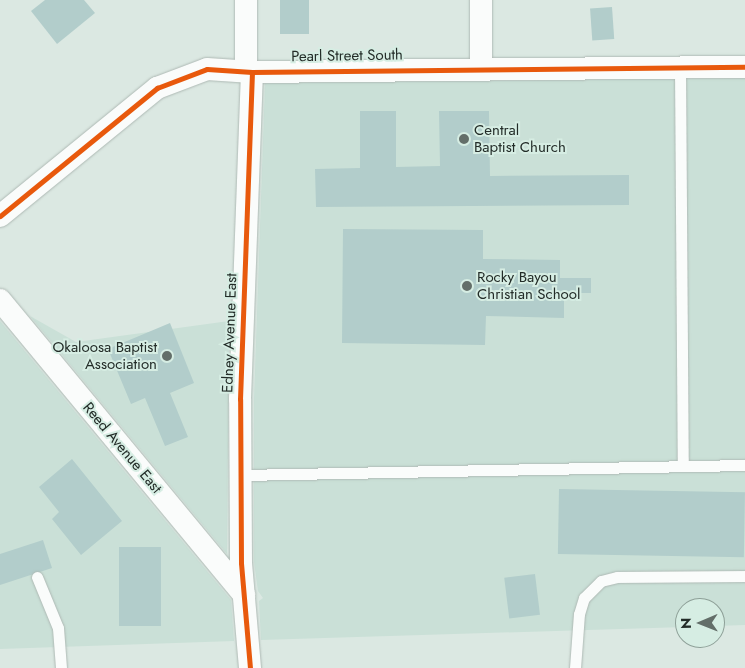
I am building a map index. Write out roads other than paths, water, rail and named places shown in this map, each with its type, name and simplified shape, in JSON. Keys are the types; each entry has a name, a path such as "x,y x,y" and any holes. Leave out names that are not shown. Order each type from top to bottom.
{"street":[{"name":"Edney Avenue East","path":"246,0 249,71 240,399 242,475 241,563 250,668"},
{"path":"481,0 481,68"},
{"name":"Pearl Street South","path":"0,216 156,88 207,69 249,71 745,67"},
{"name":"Reed Avenue East","path":"0,300 244,596"}],"lane":[{"path":"680,67 683,466"},
{"path":"242,475 745,465"},
{"path":"575,668 579,614 584,598 601,580 617,577 745,576"},
{"path":"37,577 58,628 61,668"}],"place":[{"name":"Central Baptist Church","path":"464,139"},
{"name":"Rocky Bayou Christian School","path":"467,286"},
{"name":"Okaloosa Baptist Association","path":"167,356"}]}
